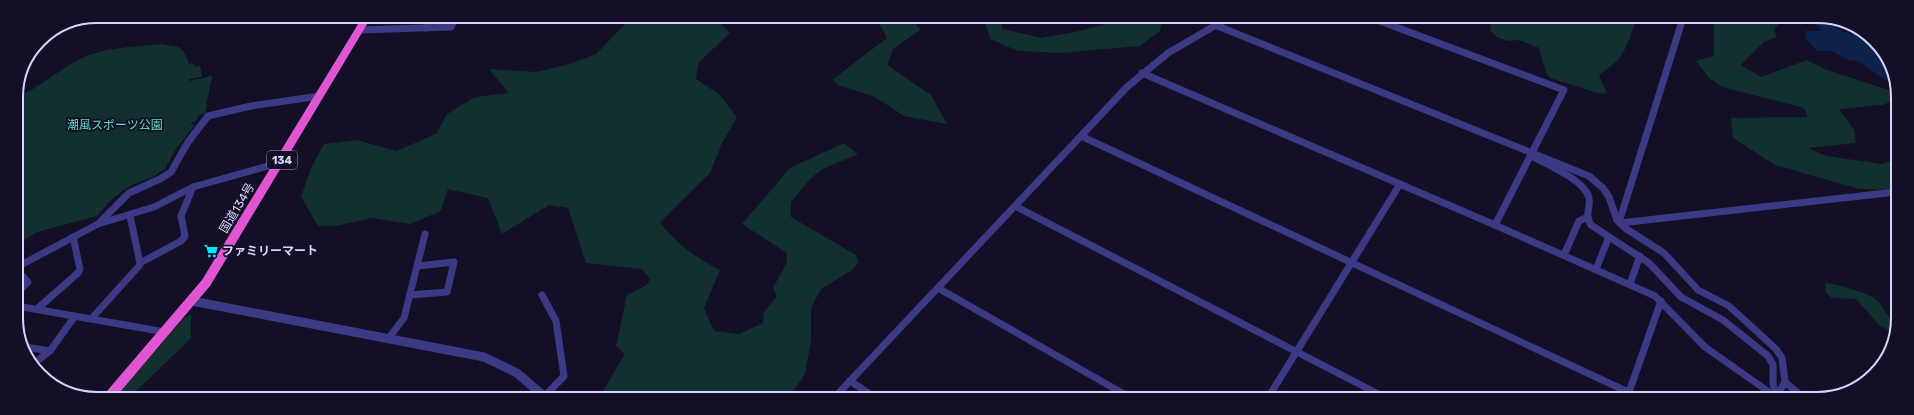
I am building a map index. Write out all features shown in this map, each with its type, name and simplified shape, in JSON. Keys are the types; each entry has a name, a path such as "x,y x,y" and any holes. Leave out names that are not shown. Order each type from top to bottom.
{"highway":[{"name":"国道134号","path":"112,392 192,301 233,242 364,23"}],"street":[{"path":"426,28 428,23"},
{"path":"360,30 426,28 451,26 452,23"},
{"path":"840,392 1081,136 1142,74 1168,53 1218,23"},
{"path":"1386,23 1564,90 1496,225"},
{"path":"1618,222 1681,23"},
{"path":"1214,25 1532,154 1581,171 1598,182 1609,197 1618,222 1664,253 1698,290 1729,306 1765,339 1782,358 1785,372 1785,382 1779,392"},
{"path":"1142,74 1496,225 1630,284 1661,301 1705,347 1767,392"},
{"path":"98,224 129,193 160,179 171,172 188,142 208,116 251,106 320,96"},
{"path":"1081,136 1629,392 1661,301"},
{"path":"1532,154 1577,182 1586,190 1589,198 1586,218 1591,225 1649,263 1681,297 1723,320 1768,356 1773,365 1774,392"},
{"path":"23,264 98,224 130,216 161,204 193,187 268,166 279,165"},
{"path":"1272,392 1400,184"},
{"path":"92,318 139,266 140,263 181,241 185,236 181,216 193,187"},
{"path":"1618,222 1891,193"},
{"path":"1015,206 1376,392"},
{"path":"130,216 140,263"},
{"path":"1564,255 1579,221 1586,218"},
{"path":"388,339 404,318 425,234"},
{"path":"37,309 80,269 73,237"},
{"path":"1596,269 1609,237"},
{"path":"1630,284 1640,256"},
{"path":"410,295 447,292 454,262 418,266"},
{"path":"23,277 28,282 23,287"},
{"path":"938,288 1120,392"},
{"path":"542,295 556,321 564,376 550,392"},
{"path":"192,301 484,357 500,362 528,380 540,392"},
{"path":"23,307 165,332"},
{"path":"37,362 50,351 75,316"},
{"path":"30,348 50,351"},
{"path":"850,381 867,392"},
{"path":"1785,382 1797,392"}],"green space":[{"path":"626,23 720,23 730,33 699,62 696,79 719,94 737,117 722,143 710,173 660,222 666,230 687,250 720,270 704,308 714,331 739,334 763,323 764,312 777,296 773,288 787,262 787,253 742,224 790,168 844,143 858,154 823,169 811,178 791,202 791,217 856,255 858,262 851,271 821,289 811,308 811,341 805,374 793,392 602,392 625,354 616,346 627,295 647,285 650,279 642,269 586,263 568,208 549,205 502,234 488,198 448,189 441,211 410,224 372,218 336,226 318,226 301,197 311,168 324,144 357,140 396,151 436,134 447,114 475,97 509,93 489,69 537,72 573,63 596,54"},
{"path":"879,23 915,23 920,30 893,49 887,65 931,95 947,124 904,116 875,97 838,85 832,80 887,38"},
{"path":"986,23 1000,23 1003,29 1041,38 1075,32 1110,23 1161,23 1160,31 1140,46 1061,53 1018,51 990,39"},
{"path":"1414,23 1433,23 1425,24"},
{"path":"1635,23 1623,53 1614,64 1599,75 1607,93 1601,94 1550,78 1546,73 1539,48 1519,40 1508,41 1497,37 1490,30 1491,24"},
{"path":"1714,23 1778,23 1774,31 1777,37 1763,43 1741,65 1761,77 1807,60 1827,70 1889,90 1891,102 1882,105 1839,109 1854,130 1856,143 1808,148 1826,156 1882,164 1891,161 1891,190 1859,189 1775,165 1733,138 1731,118 1808,117 1804,108 1722,87 1709,78 1696,61 1714,56"},
{"name":"潮風スポーツ公園","path":"160,44 176,46 182,50 189,64 193,63 195,67 200,66 202,77 189,79 189,81 212,76 205,113 198,116 196,121 190,124 195,125 176,149 165,169 155,176 134,184 121,192 112,199 97,216 37,232 23,240 23,94 82,58 91,54 121,48"},
{"path":"1825,283 1853,289 1874,298 1891,319 1890,330 1880,326 1856,299 1832,298 1826,292"},
{"path":"191,314 191,338 135,392 119,392 184,318"}],"water":[{"path":"1813,23 1831,24 1840,30 1854,33 1862,38 1876,52 1890,82 1860,62 1848,60 1832,51 1817,51 1806,39 1805,31 1822,31"}],"place":[{"name":"ファミリーマート","path":"211,251"}]}
